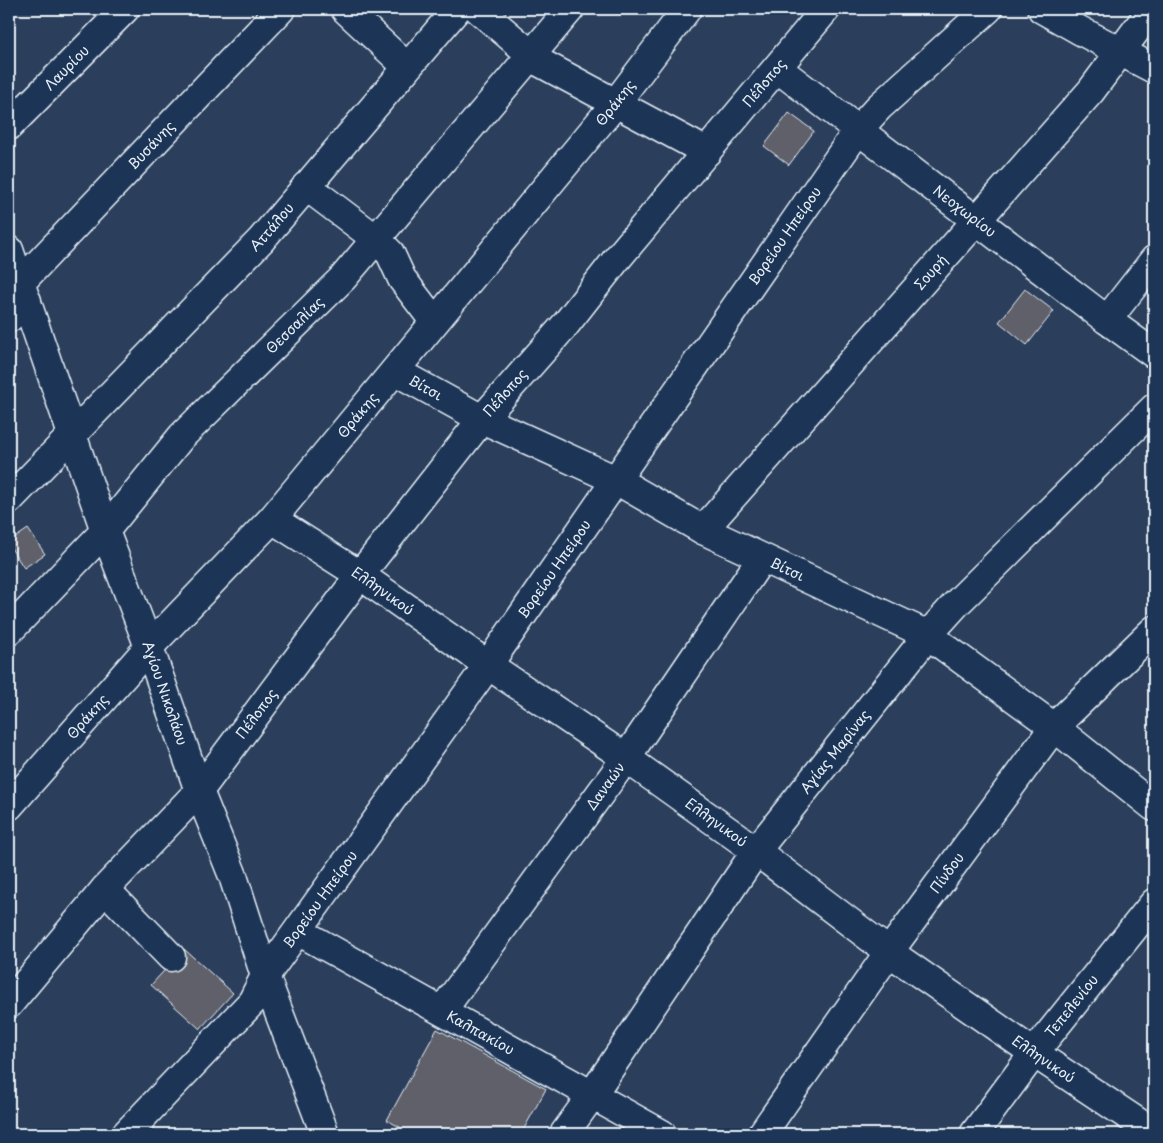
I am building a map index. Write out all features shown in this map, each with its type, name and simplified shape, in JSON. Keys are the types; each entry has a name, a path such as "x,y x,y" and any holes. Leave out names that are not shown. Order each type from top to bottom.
{"street":[{"name":"Λαυρίου","path":"9,126 125,9"},
{"name":"Βυσάνης","path":"19,301 281,9"},
{"path":"345,9 407,67"},
{"name":"Αττάλου","path":"9,500 261,240 456,9"},
{"path":"478,9 532,56 551,69 707,152"},
{"name":"Θεσσαλίας","path":"9,631 105,531 182,436 343,278 570,9"},
{"name":"Θράκης","path":"9,806 149,647 272,519 615,104 688,9"},
{"name":"Πέλοπος","path":"9,1004 105,889 199,791 360,575 482,418 566,324 616,260 826,9"},
{"name":"Βορείου Ηπείρου","path":"126,1134 252,1002 265,976 488,665 858,130 879,107 988,9"},
{"path":"1042,9 1154,69"},
{"name":"Σουρή","path":"703,530 1092,91 1152,9"},
{"name":"Νεοχωρίου","path":"777,68 1154,354"},
{"path":"306,186 376,239 390,252 402,279 434,321"},
{"name":"Αγίου Νικολάου","path":"9,250 19,301 73,434 105,531 149,647 199,791 233,876 319,1133"},
{"path":"1107,320 1154,260"},
{"name":"Βίτσι","path":"395,371 482,418 616,480 703,530 928,635 1054,727 1154,807"},
{"name":"Αγίας Μαρίνας","path":"564,1134 756,852 928,635 956,604 1154,408"},
{"name":"Ελληνικού","path":"272,519 360,575 488,665 626,758 756,852 889,952 1034,1053 1154,1133"},
{"name":"Δαναών","path":"442,1012 626,758 762,558"},
{"name":"Πίνδου","path":"762,1134 889,952 1054,727 1154,630"},
{"path":"105,889 171,957"},
{"name":"Τεπελενίου","path":"974,1134 1034,1053 1154,903"},
{"name":"Καλπακίου","path":"298,931 662,1134"}],"building":[{"path":"789,113 814,131 789,165 764,146"},
{"path":"1025,289 1054,311 1027,345 999,322"},
{"path":"28,529 45,554 24,568 9,542"},
{"path":"184,949 233,993 200,1029 151,985"},
{"path":"437,1029 546,1089 521,1134 412,1134 387,1120"}]}
